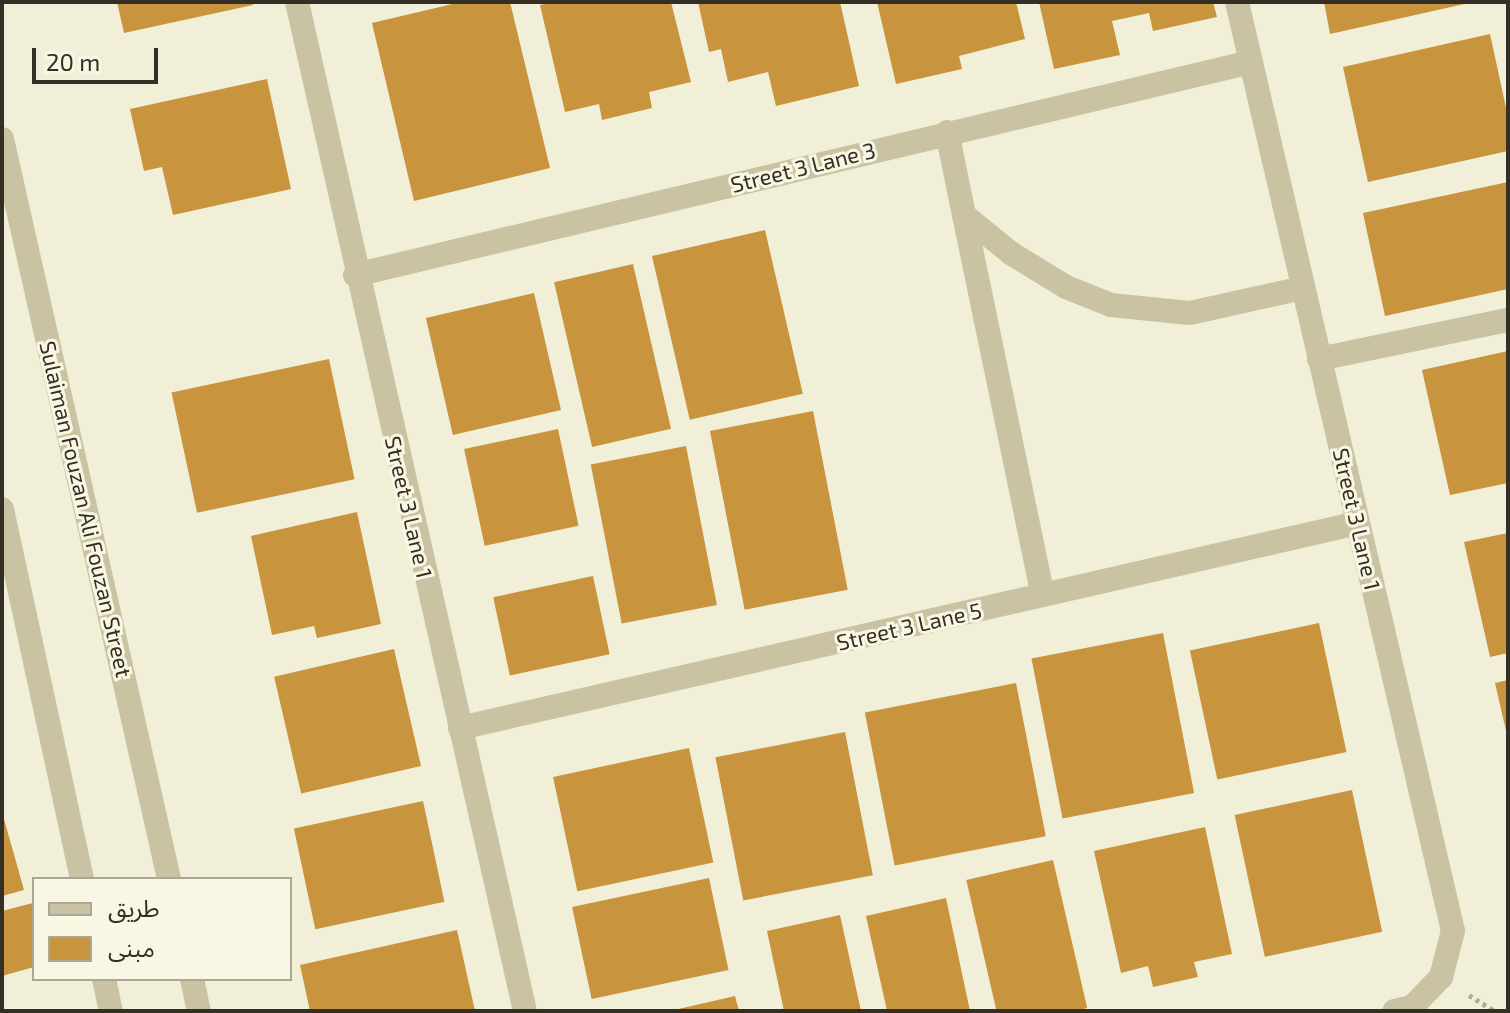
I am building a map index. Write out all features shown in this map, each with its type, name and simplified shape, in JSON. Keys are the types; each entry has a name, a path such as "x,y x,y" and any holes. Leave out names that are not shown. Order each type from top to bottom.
{"street":[{"name":"Street 3 Lane 1","path":"297,2 355,275 525,1011"},
{"name":"Street 3 Lane 1","path":"1237,2 1453,931 1441,977 1412,1007 1394,1011"},
{"name":"Street 3 Lane 3","path":"355,275 1251,62"},
{"path":"947,132 1043,595"},
{"name":"Sulaiman Fouzan Ali Fouzan Street","path":"2,139 169,877"},
{"path":"964,215 1052,279 1111,305 1190,313 1303,288"},
{"path":"1319,359 1508,320"},
{"path":"2,509 82,877"},
{"name":"Street 3 Lane 5","path":"460,728 1358,523"},
{"path":"104,981 111,1011"},
{"path":"192,981 199,1011"}],"building":[{"path":"117,2 252,2 253,5 124,33"},
{"path":"461,2 510,2 550,168 414,201 372,23"},
{"path":"552,2 671,2 691,82 649,92 652,108 602,120 599,104 565,112 540,5"},
{"path":"698,2 840,2 859,86 776,106 768,72 728,82 721,49 709,52"},
{"path":"877,2 1016,2 1025,39 959,56 962,69 896,84"},
{"path":"1039,2 1213,2 1217,17 1153,31 1149,13 1112,21 1120,55 1054,69"},
{"path":"1324,2 1468,2 1469,3 1330,34"},
{"path":"1490,34 1508,117 1508,151 1368,182 1343,67"},
{"path":"267,79 291,189 173,215 162,167 144,171 130,109"},
{"path":"1508,182 1508,289 1385,316 1363,213"},
{"path":"765,230 803,394 690,420 652,256"},
{"path":"633,264 671,429 592,447 554,282"},
{"path":"534,293 561,410 453,435 426,318"},
{"path":"1508,351 1508,483 1450,495 1422,370"},
{"path":"329,359 355,479 197,513 172,392"},
{"path":"813,411 848,590 745,610 710,431"},
{"path":"558,429 579,526 485,546 464,449"},
{"path":"686,446 717,605 622,624 591,465"},
{"path":"357,512 381,624 317,638 314,626 272,635 251,536"},
{"path":"1508,533 1508,653 1490,657 1464,542"},
{"path":"593,576 610,654 510,675 493,597"},
{"path":"1319,623 1346,752 1217,780 1190,650"},
{"path":"1163,633 1194,793 1063,819 1031,659"},
{"path":"394,649 421,766 301,794 274,677"},
{"path":"1508,680 1508,735 1507,735 1495,683"},
{"path":"1016,683 1046,836 895,866 865,712"},
{"path":"845,732 873,875 743,901 715,757"},
{"path":"689,748 713,862 577,891 553,777"},
{"path":"1352,790 1382,932 1265,957 1235,815"},
{"path":"423,801 444,902 315,929 294,828"},
{"path":"2,812 24,890 2,896"},
{"path":"1205,827 1232,954 1194,962 1198,977 1153,987 1148,966 1121,973 1094,851"},
{"path":"1053,860 1087,1008 1075,1011 997,1011 966,880"},
{"path":"709,878 729,970 592,999 572,907"},
{"path":"946,898 970,1011 887,1011 866,916"},
{"path":"32,903 32,968 2,976 2,911"},
{"path":"840,915 861,1011 784,1011 767,931"},
{"path":"457,930 475,1011 310,1011 300,965"},
{"path":"735,996 739,1011 674,1011 674,1010"}]}
